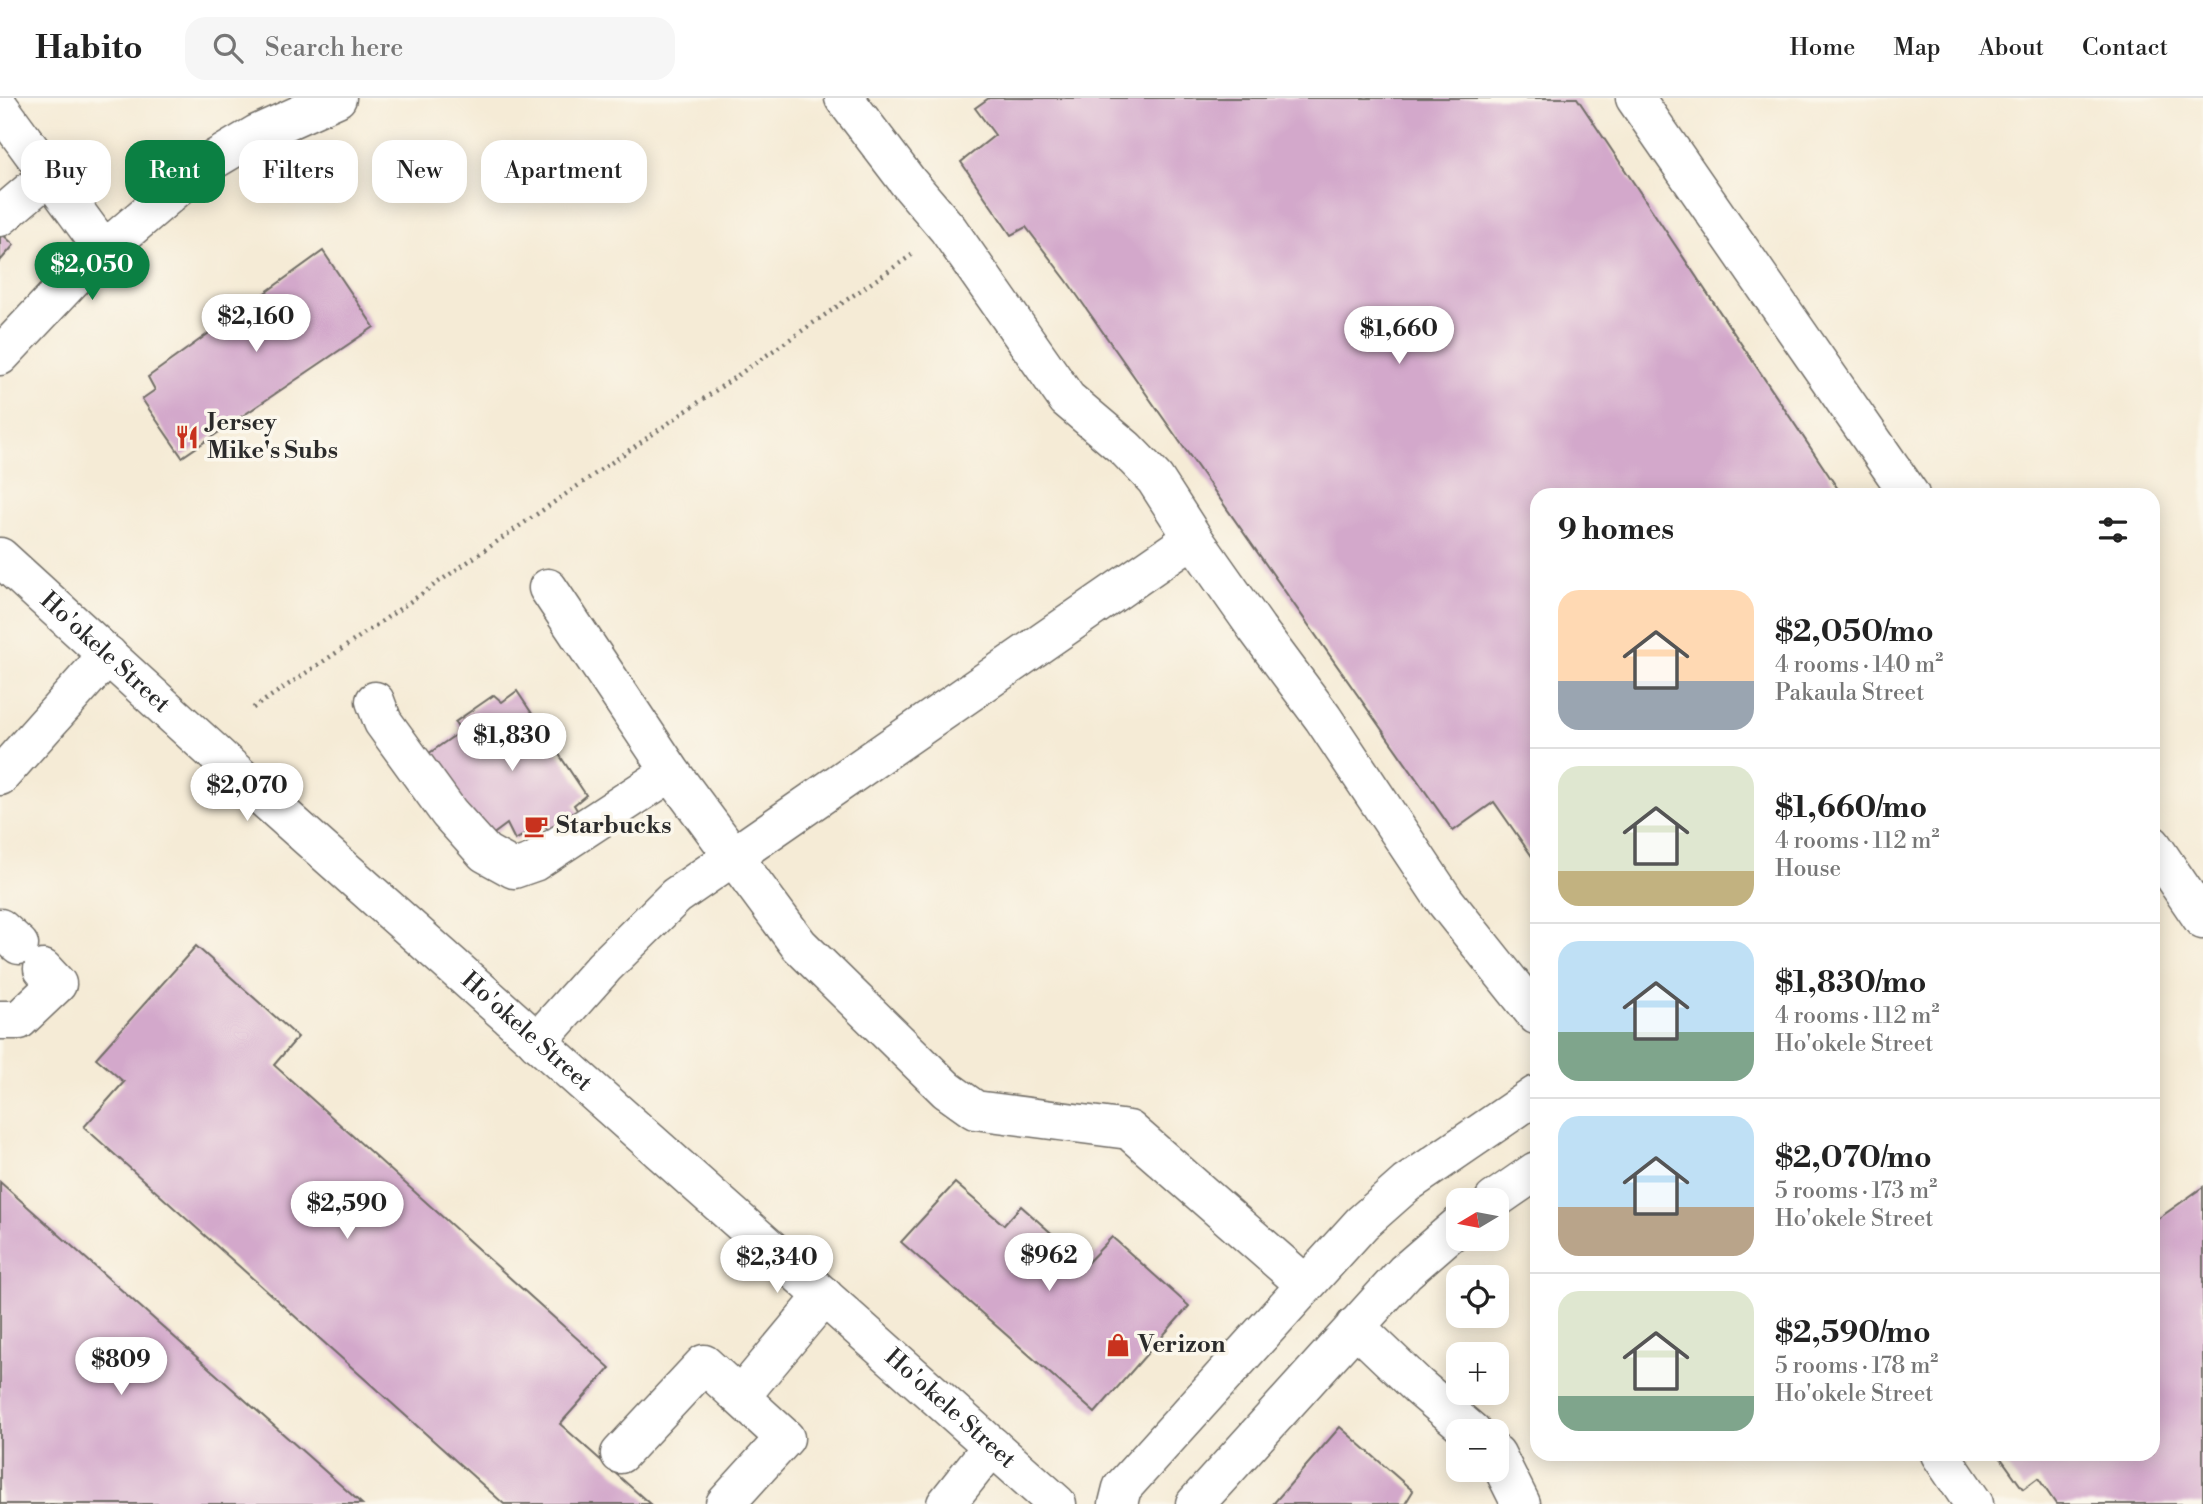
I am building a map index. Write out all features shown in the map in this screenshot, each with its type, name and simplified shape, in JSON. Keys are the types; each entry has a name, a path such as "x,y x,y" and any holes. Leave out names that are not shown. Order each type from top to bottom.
{"main road":[{"path":"0,356 79,272 200,169 257,134 337,98"},
{"path":"844,98 908,182 948,229 1067,399 1126,449 1155,479 1193,538 1323,718 1445,901 1530,1007"},
{"path":"1635,98 1905,488"},
{"path":"0,108 23,140"},
{"path":"0,217 21,199"},
{"path":"70,203 104,250"},
{"path":"537,1042 604,967 676,896 1193,538"},
{"name":"Ho'okele Street","path":"0,557 537,1042 1057,1504"},
{"path":"548,588 671,772 799,946 947,1090 975,1110 1129,1130 1306,1285"},
{"path":"2,770 107,655"},
{"path":"375,701 383,722 449,813 485,853 514,869 534,862 671,772"},
{"path":"2160,857 2203,920"},
{"path":"0,1020 19,1020 57,984 21,947"},
{"path":"1118,1504 1122,1488 1362,1223 1406,1184 1530,1099"},
{"path":"1509,1190 1530,1175"},
{"path":"1195,1504 1405,1272 1446,1236"},
{"path":"740,1397 824,1296"},
{"path":"1355,1326 1457,1419"},
{"path":"620,1454 704,1364 785,1438 725,1504"},
{"path":"946,1504 992,1446"},
{"path":"1945,1461 1974,1504"},
{"path":"1509,1480 1521,1504"}],"path":[{"path":"253,708 334,655 948,229"}],"building":[{"path":"989,98 1577,98 1837,488 1530,488 1530,853 1494,802 1453,831 1067,281 1026,227 1011,235 961,162 995,135 975,108"},
{"path":"0,232 14,245 0,261"},
{"path":"323,251 374,327 182,457 142,399 155,390 148,377"},
{"path":"517,691 586,795 574,805 591,833 562,853 544,824 515,840 507,824 488,838 428,754 461,731 455,722 494,695 502,702"},
{"path":"196,946 298,1037 274,1065 610,1368 560,1424 650,1504 504,1504 84,1127 124,1082 96,1058"},
{"path":"0,1182 362,1504 0,1504"},
{"path":"955,1183 1004,1225 1021,1206 1086,1264 1112,1237 1189,1306 1095,1413 901,1242"},
{"path":"2203,1187 2203,1504 2056,1504 2038,1478 2023,1489 2003,1461 2160,1461 2160,1217"},
{"path":"1340,1427 1413,1491 1405,1504 1273,1504"}],"place":[{"name":"Jersey Mike's Subs","path":"187,437"},
{"name":"Starbucks","path":"536,826"},
{"name":"Verizon","path":"1118,1345"}]}
